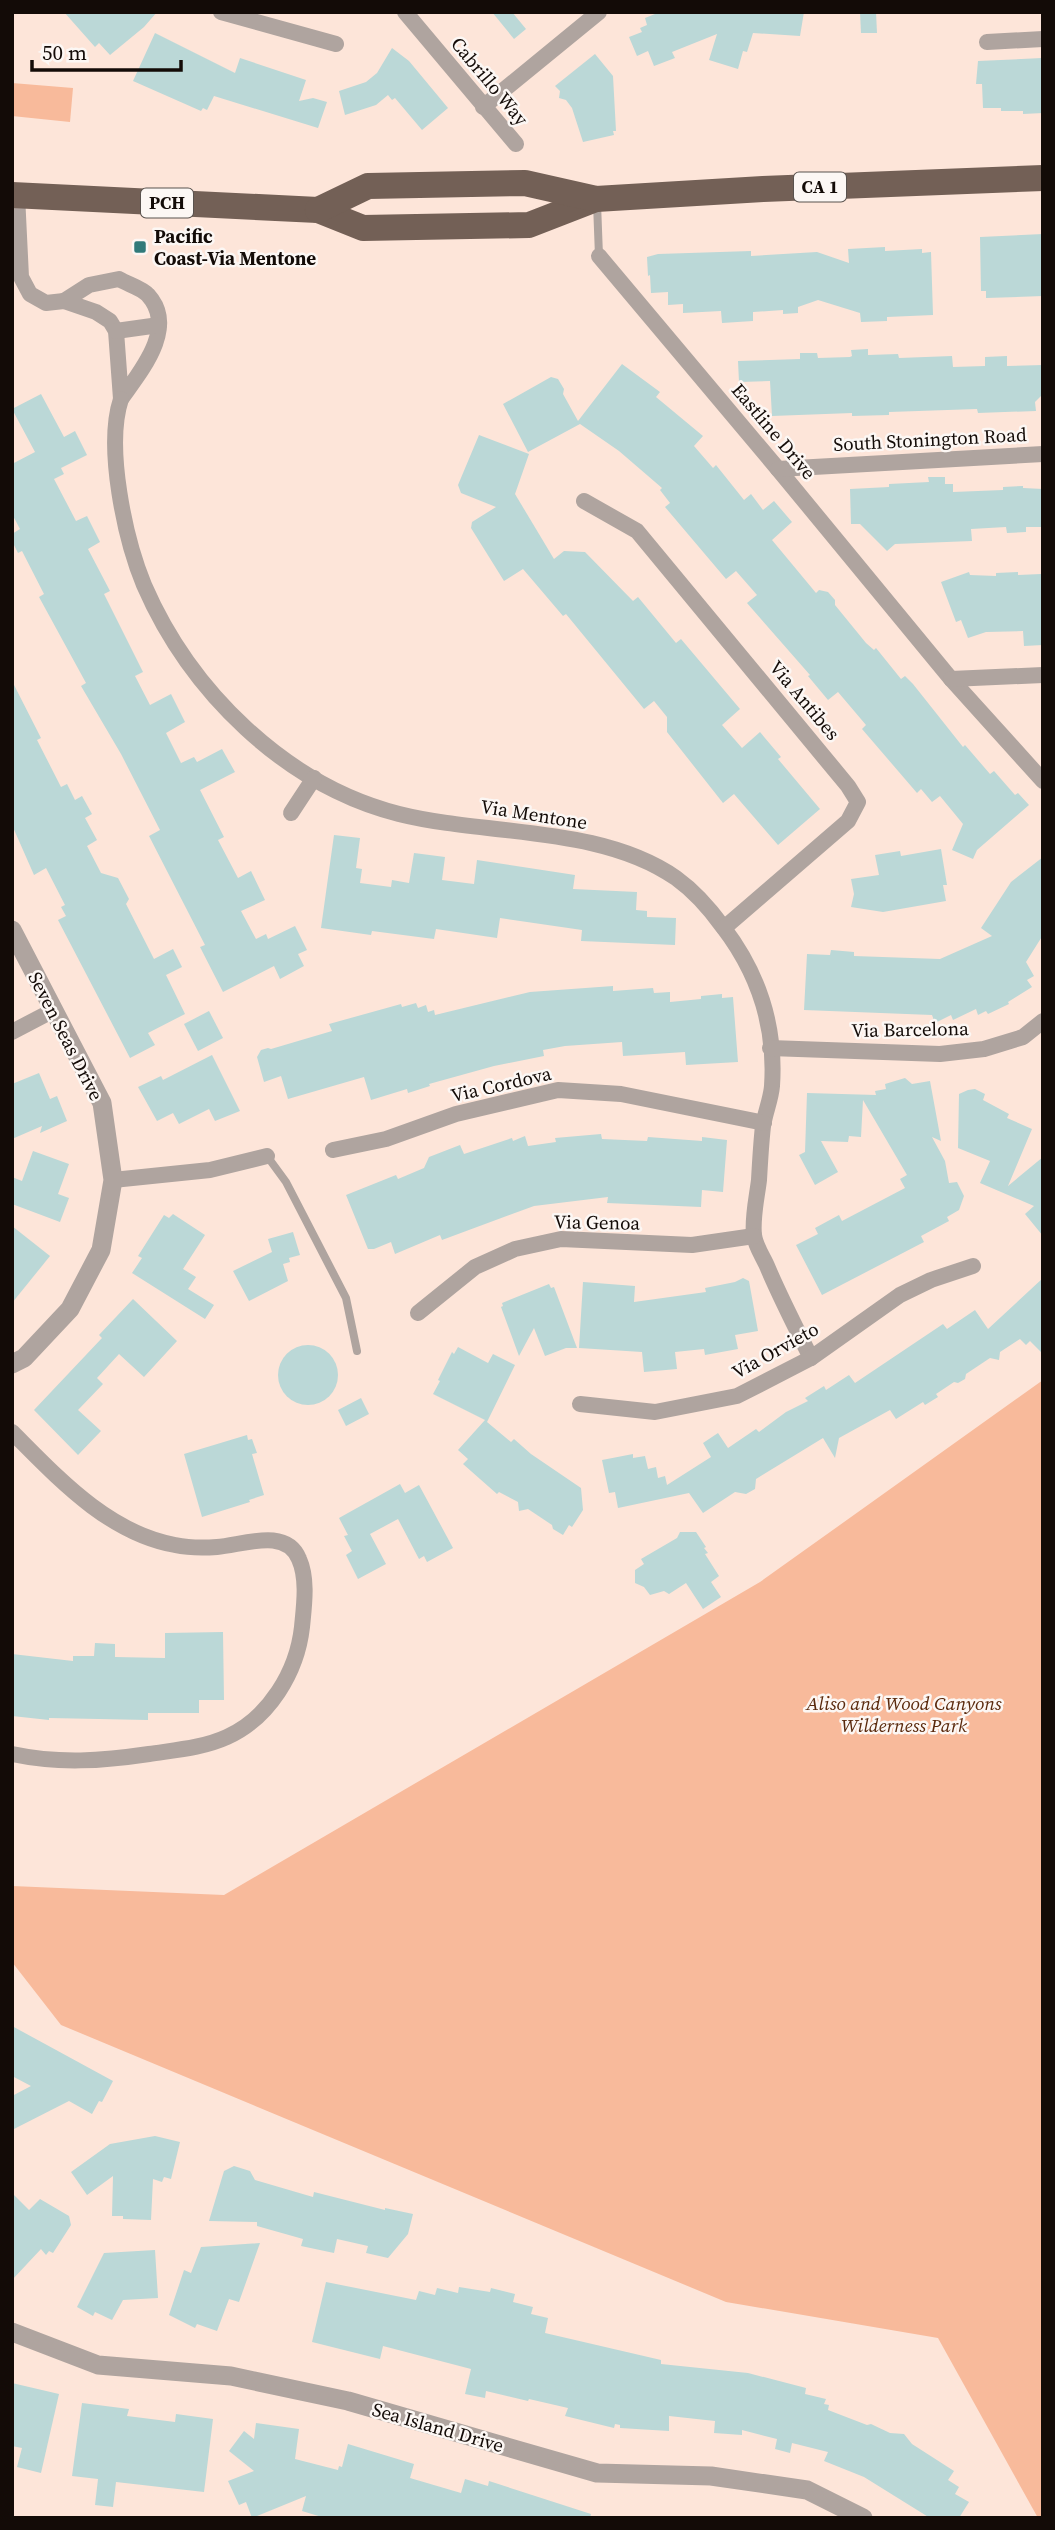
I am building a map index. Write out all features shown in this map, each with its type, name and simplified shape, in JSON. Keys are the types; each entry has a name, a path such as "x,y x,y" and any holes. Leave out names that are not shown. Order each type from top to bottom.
{"highway":[{"name":"CA 1","path":"596,199 763,189 1043,178"},
{"name":"PCH","path":"318,211 368,186 525,183 596,199"},
{"name":"PCH","path":"15,195 318,211 363,228 529,225 596,199"}],"street":[{"path":"221,12 336,44"},
{"name":"Cabrillo Way","path":"405,12 516,144"},
{"path":"484,107 599,12"},
{"path":"988,42 1043,39"},
{"path":"15,195 21,277 30,294 47,303 64,301 89,285 119,279 148,294 157,311 159,324 116,331 110,321 64,301"},
{"name":"Eastline Drive","path":"599,256 778,468 951,680 1043,780"},
{"name":"Via Mentone","path":"159,324 151,355 121,399 116,416 117,478 133,559 149,597 182,653 215,694 269,750 355,799 397,813 613,848 649,862 678,879 702,901 749,964 764,1004 772,1087 764,1123 754,1236"},
{"name":"Via Mentone","path":"116,331 121,399"},
{"name":"South Stonington Road","path":"778,468 1043,454"},
{"name":"Via Antibes","path":"584,501 637,531 848,786 858,802 848,821 724,928"},
{"path":"951,680 1043,675"},
{"path":"291,813 314,778"},
{"name":"Seven Seas Drive","path":"12,930 102,1103 113,1180 101,1250 70,1309 24,1358 12,1364"},
{"path":"12,1031 54,1010"},
{"name":"Via Barcelona","path":"770,1048 940,1054 984,1049 1023,1037 1043,1021"},
{"name":"Via Cordova","path":"333,1150 386,1139 456,1114 558,1090 621,1094 764,1123"},
{"path":"113,1180 210,1170 267,1156"},
{"path":"754,1236 811,1358"},
{"name":"Via Genoa","path":"418,1313 475,1267 515,1249 561,1239 692,1245 754,1236"},
{"name":"Via Orvieto","path":"580,1404 655,1412 737,1396 811,1358 900,1295 931,1280 973,1266"},
{"path":"12,1432 93,1508 138,1534 188,1547 217,1547 270,1540 285,1543 299,1556 304,1608 300,1638 284,1682 258,1714 227,1737 167,1752 119,1759 73,1762 12,1754"},
{"name":"Sea Island Drive","path":"12,2332 98,2365 231,2376 348,2401 597,2473 711,2476 807,2490 863,2518"}],"lane":[{"name":"Eastline Drive","path":"596,199 599,256"},
{"path":"267,1156 286,1182 346,1298 357,1351"}],"green space":[{"path":"12,83 73,88 70,122 12,116"},
{"name":"Aliso and Wood Canyons Wilderness Park","path":"1043,1380 1043,2518 1038,2518 938,2338 726,2302 61,2025 12,1962 12,1886 224,1895 760,1582"}],"building":[{"path":"64,12 157,12 144,27 110,55 99,43 95,47"},
{"path":"492,12 512,12 526,29 514,39"},
{"path":"660,12 804,12 800,36 753,33 747,52 743,51 738,69 709,60 717,34 672,52 675,58 654,66 648,51 637,56 629,37 642,32 640,28 647,25 645,18"},
{"path":"860,12 876,12 877,33 861,33"},
{"path":"155,33 235,73 240,58 306,80 299,101 313,98 327,102 318,128 214,96 207,110 203,108 201,111 133,81"},
{"path":"392,48 409,61 448,108 422,130 395,98 392,100 388,95 376,105 345,115 339,91 366,82 377,73"},
{"path":"595,54 613,76 616,131 613,131 614,135 583,142 572,108 566,100 559,98 560,91 555,86"},
{"path":"1042,58 1043,113 1023,114 1023,111 983,108 982,84 976,84 978,61"},
{"path":"1043,234 1043,296 986,298 986,291 981,291 980,237"},
{"path":"885,247 885,251 922,249 922,253 931,252 933,315 887,317 887,321 861,322 860,313 818,300 798,307 798,313 783,314 783,310 753,312 753,321 722,323 721,311 683,313 683,304 668,305 668,292 651,293 650,275 648,276 647,257 658,254 751,251 751,256 817,252 849,263 848,249"},
{"path":"868,349 868,355 898,354 899,358 952,356 953,367 985,366 985,357 1007,356 1007,366 1043,365 1043,394 1035,402 1036,411 978,413 977,409 889,412 889,415 852,416 852,413 772,416 770,381 739,382 738,361 800,359 800,353 817,353 818,358 850,357 851,350"},
{"path":"622,364 660,392 656,397 703,436 694,446 713,468 716,465 744,500 751,494 763,510 774,501 792,522 772,540 816,593 819,590 828,592 835,600 835,605 866,643 874,650 876,648 901,679 905,676 913,684 963,747 965,745 990,774 994,771 1015,795 1018,793 1029,805 977,850 973,859 952,850 963,824 940,796 932,802 921,789 917,793 862,729 866,725 838,692 828,700 808,676 810,675 747,603 757,595 736,571 726,579 665,507 670,503 660,490 662,488 619,451 580,424 528,452 503,404 551,377 558,379 578,421"},
{"path":"41,394 64,437 75,431 87,455 61,468 64,474 54,479 76,521 87,516 100,542 88,549 110,591 104,594 143,672 135,676 150,705 171,694 185,722 166,733 181,763 194,757 197,762 222,749 235,772 200,790 224,837 218,840 238,878 251,871 265,900 241,911 256,939 266,934 268,939 295,926 307,950 298,954 304,966 280,979 274,966 223,992 200,947 205,945 149,836 160,830 121,754 81,686 86,683 39,597 44,594 22,551 18,553 12,541 12,534 20,529 12,514 12,464 35,452 12,409"},
{"path":"479,435 529,454 515,494 554,559 564,551 585,552 633,601 638,597 676,643 681,639 740,709 722,725 742,748 760,732 781,757 778,759 820,809 778,845 734,794 723,803 667,732 667,717 654,701 644,709 566,614 563,616 523,569 504,581 471,528 472,522 496,507 461,493 458,485"},
{"path":"928,477 945,477 945,484 953,484 953,492 1003,490 1003,487 1023,486 1043,489 1043,527 1026,527 1026,532 1007,533 1006,527 971,529 972,541 895,544 887,551 860,524 851,524 850,489 929,482"},
{"path":"969,572 970,575 996,576 996,573 1018,572 1018,575 1041,574 1043,645 1024,646 1023,631 986,632 968,638 961,620 956,622 941,582"},
{"path":"12,681 41,738 37,740 61,787 67,784 75,800 82,796 92,814 85,818 97,840 87,846 101,873 118,878 129,899 126,904 154,959 173,949 182,967 166,975 185,1014 148,1033 155,1045 130,1058 58,920 66,916 61,907 65,905 46,868 34,875 12,825"},
{"path":"334,835 360,838 356,868 362,869 360,883 391,887 392,880 409,883 414,853 445,857 442,880 474,884 477,860 575,875 573,889 637,892 636,910 647,911 647,917 676,918 675,945 581,941 582,930 500,918 497,938 436,929 434,939 372,931 371,935 321,928"},
{"path":"941,849 947,885 943,885 946,901 883,912 851,907 854,894 851,879 879,875 875,855 900,851 901,856"},
{"path":"1043,857 1043,935 1026,962 1034,976 1027,980 1032,987 1008,1002 1009,1004 988,1014 986,1011 978,1015 976,1009 953,1020 951,1015 935,1023 932,1015 804,1010 807,954 830,955 831,950 854,952 854,956 940,959 992,936 981,928 1011,882"},
{"path":"613,986 613,991 653,988 654,993 670,992 670,1002 722,994 722,998 733,997 738,1062 686,1065 685,1052 623,1056 622,1042 565,1046 543,1050 544,1056 494,1066 429,1084 430,1086 408,1093 407,1089 371,1100 364,1077 288,1099 281,1076 264,1082 257,1057 261,1050 332,1031 329,1024 401,1004 402,1007 416,1003 418,1008 426,1005 428,1012 434,1010 435,1015 530,992"},
{"path":"209,1011 223,1038 198,1051 184,1024"},
{"path":"212,1055 240,1111 215,1121 209,1109 179,1124 173,1113 157,1121 138,1087 161,1076 163,1080"},
{"path":"39,1073 50,1099 57,1096 67,1121 40,1133 42,1126 12,1139 12,1084"},
{"path":"905,1078 912,1084 930,1081 941,1141 932,1137 945,1161 949,1183 957,1182 964,1196 959,1210 947,1217 949,1221 921,1236 924,1242 822,1295 796,1245 818,1234 815,1228 839,1215 842,1221 905,1188 900,1179 907,1175 863,1100 861,1137 849,1136 848,1142 821,1141 838,1172 815,1185 799,1155 805,1152 807,1093 876,1095 875,1091 886,1089 885,1084"},
{"path":"975,1089 985,1094 983,1100 1009,1114 1007,1118 1032,1129 1008,1186 1043,1157 1043,1236 1025,1214 1034,1206 980,1183 990,1161 958,1148 959,1094"},
{"path":"601,1134 602,1139 647,1141 648,1137 702,1141 702,1137 727,1140 723,1192 702,1190 701,1207 607,1203 608,1197 534,1206 442,1240 440,1235 395,1254 391,1242 368,1249 346,1195 396,1175 398,1179 424,1168 429,1157 460,1145 464,1154 525,1136 528,1146 556,1142 555,1138"},
{"path":"33,1151 69,1164 58,1194 69,1198 60,1222 12,1204 12,1177 22,1181"},
{"path":"173,1214 205,1235 183,1269 196,1277 188,1289 214,1305 205,1319 132,1273 142,1258 138,1256 164,1215 169,1218"},
{"path":"12,1226 50,1256 12,1303"},
{"path":"293,1232 300,1255 289,1258 290,1262 283,1264 288,1281 249,1301 233,1271 272,1252 268,1239"},
{"path":"743,1278 749,1281 758,1331 735,1335 738,1349 705,1355 704,1349 675,1352 677,1369 644,1372 642,1352 579,1348 583,1282 635,1286 634,1302 706,1292 705,1288"},
{"path":"1043,1278 1043,1354 1030,1341 1026,1345 1020,1339 1000,1352 999,1360 990,1358 966,1374 965,1379 954,1382 936,1394 938,1397 925,1405 923,1402 896,1419 890,1410 839,1438 835,1458 823,1438 756,1479 755,1489 746,1494 735,1492 703,1513 689,1493 618,1508 615,1492 609,1493 602,1460 633,1454 633,1458 645,1456 648,1469 656,1467 658,1478 665,1476 667,1485 711,1457 703,1443 718,1433 728,1448 756,1429 759,1432 786,1412 808,1401 805,1398 824,1386 826,1390 849,1375 855,1383 943,1324 947,1329 975,1310 988,1329"},
{"path":"549,1284 551,1288 554,1287 577,1348 566,1348 545,1356 534,1328 519,1356 501,1307 502,1303"},
{"path":"133,1299 177,1341 144,1377 119,1354 97,1378 103,1384 78,1410 101,1431 78,1455 34,1410 102,1338 99,1335"},
{"path":"308,1345 329,1354 338,1375 329,1396 308,1405 287,1396 278,1375 287,1354"},
{"path":"458,1347 488,1363 493,1354 515,1365 487,1422 511,1442 514,1439 581,1488 583,1510 563,1535 528,1509 519,1511 518,1502 499,1492 497,1494 463,1464 468,1459 458,1450 485,1420 433,1394 452,1352 454,1354"},
{"path":"361,1398 369,1414 346,1426 338,1410"},
{"path":"247,1435 248,1440 252,1439 257,1453 252,1454 264,1495 202,1517 184,1454"},
{"path":"400,1484 405,1493 419,1485 453,1548 427,1562 424,1556 419,1559 398,1519 370,1534 386,1564 358,1579 346,1555 352,1551 344,1536 348,1535 339,1518"},
{"path":"680,1532 696,1532 706,1547 704,1548 708,1553 705,1554 719,1576 711,1582 721,1597 703,1609 686,1583 669,1594 664,1591 650,1595 644,1587 635,1583 635,1570 644,1564 641,1559 677,1538"},
{"path":"223,1632 224,1700 199,1700 199,1713 148,1713 148,1720 49,1720 12,1716 12,1654 73,1661 73,1656 94,1656 95,1643 115,1644 115,1657 165,1658 165,1633"},
{"path":"12,2026 113,2081 92,2114 69,2101 12,2130 12,2096 31,2086 12,2076"},
{"path":"155,2136 180,2142 171,2179 164,2177 162,2182 153,2179 151,2220 112,2216 113,2176 87,2195 71,2172 110,2144"},
{"path":"234,2166 250,2171 255,2180 313,2197 314,2192 385,2210 413,2214 408,2234 388,2258 366,2253 368,2246 337,2239 334,2253 301,2246 303,2239 257,2226 257,2222 209,2221 224,2171"},
{"path":"12,2193 29,2210 40,2199 69,2216 71,2225 53,2253 49,2251 46,2255 41,2249 12,2280"},
{"path":"260,2243 239,2302 229,2299 217,2331 197,2324 195,2328 169,2315 184,2270 191,2273 201,2247"},
{"path":"155,2250 158,2298 123,2300 112,2320 95,2312 93,2316 77,2307 104,2253"},
{"path":"326,2282 416,2300 419,2291 435,2295 437,2288 458,2293 459,2287 490,2292 491,2288 515,2294 513,2302 533,2307 531,2314 548,2318 545,2333 661,2360 661,2364 748,2373 806,2388 805,2394 826,2399 824,2404 829,2405 828,2410 890,2433 904,2434 912,2444 954,2471 948,2480 959,2487 955,2494 969,2502 959,2518 930,2518 864,2477 824,2461 828,2452 792,2443 790,2453 775,2449 777,2439 742,2430 742,2435 714,2433 715,2421 669,2416 669,2431 620,2428 620,2425 615,2424 614,2428 565,2416 568,2408 529,2399 528,2401 486,2391 485,2398 465,2394 471,2369 383,2346 380,2359 312,2342"},
{"path":"12,2383 59,2394 41,2473 17,2467 22,2448 12,2446"},
{"path":"82,2403 129,2409 127,2416 175,2422 176,2414 213,2419 204,2492 116,2482 113,2507 95,2505 98,2479 72,2476"},
{"path":"256,2423 299,2429 295,2459 338,2470 339,2466 342,2467 348,2444 414,2464 410,2478 461,2493 465,2479 488,2486 489,2481 591,2514 590,2518 325,2518 302,2511 306,2496 252,2518 246,2502 239,2505 228,2481 254,2471 229,2451 244,2431 254,2439"}],"place":[{"name":"Pacific Coast-Via Mentone","path":"140,247"}]}
